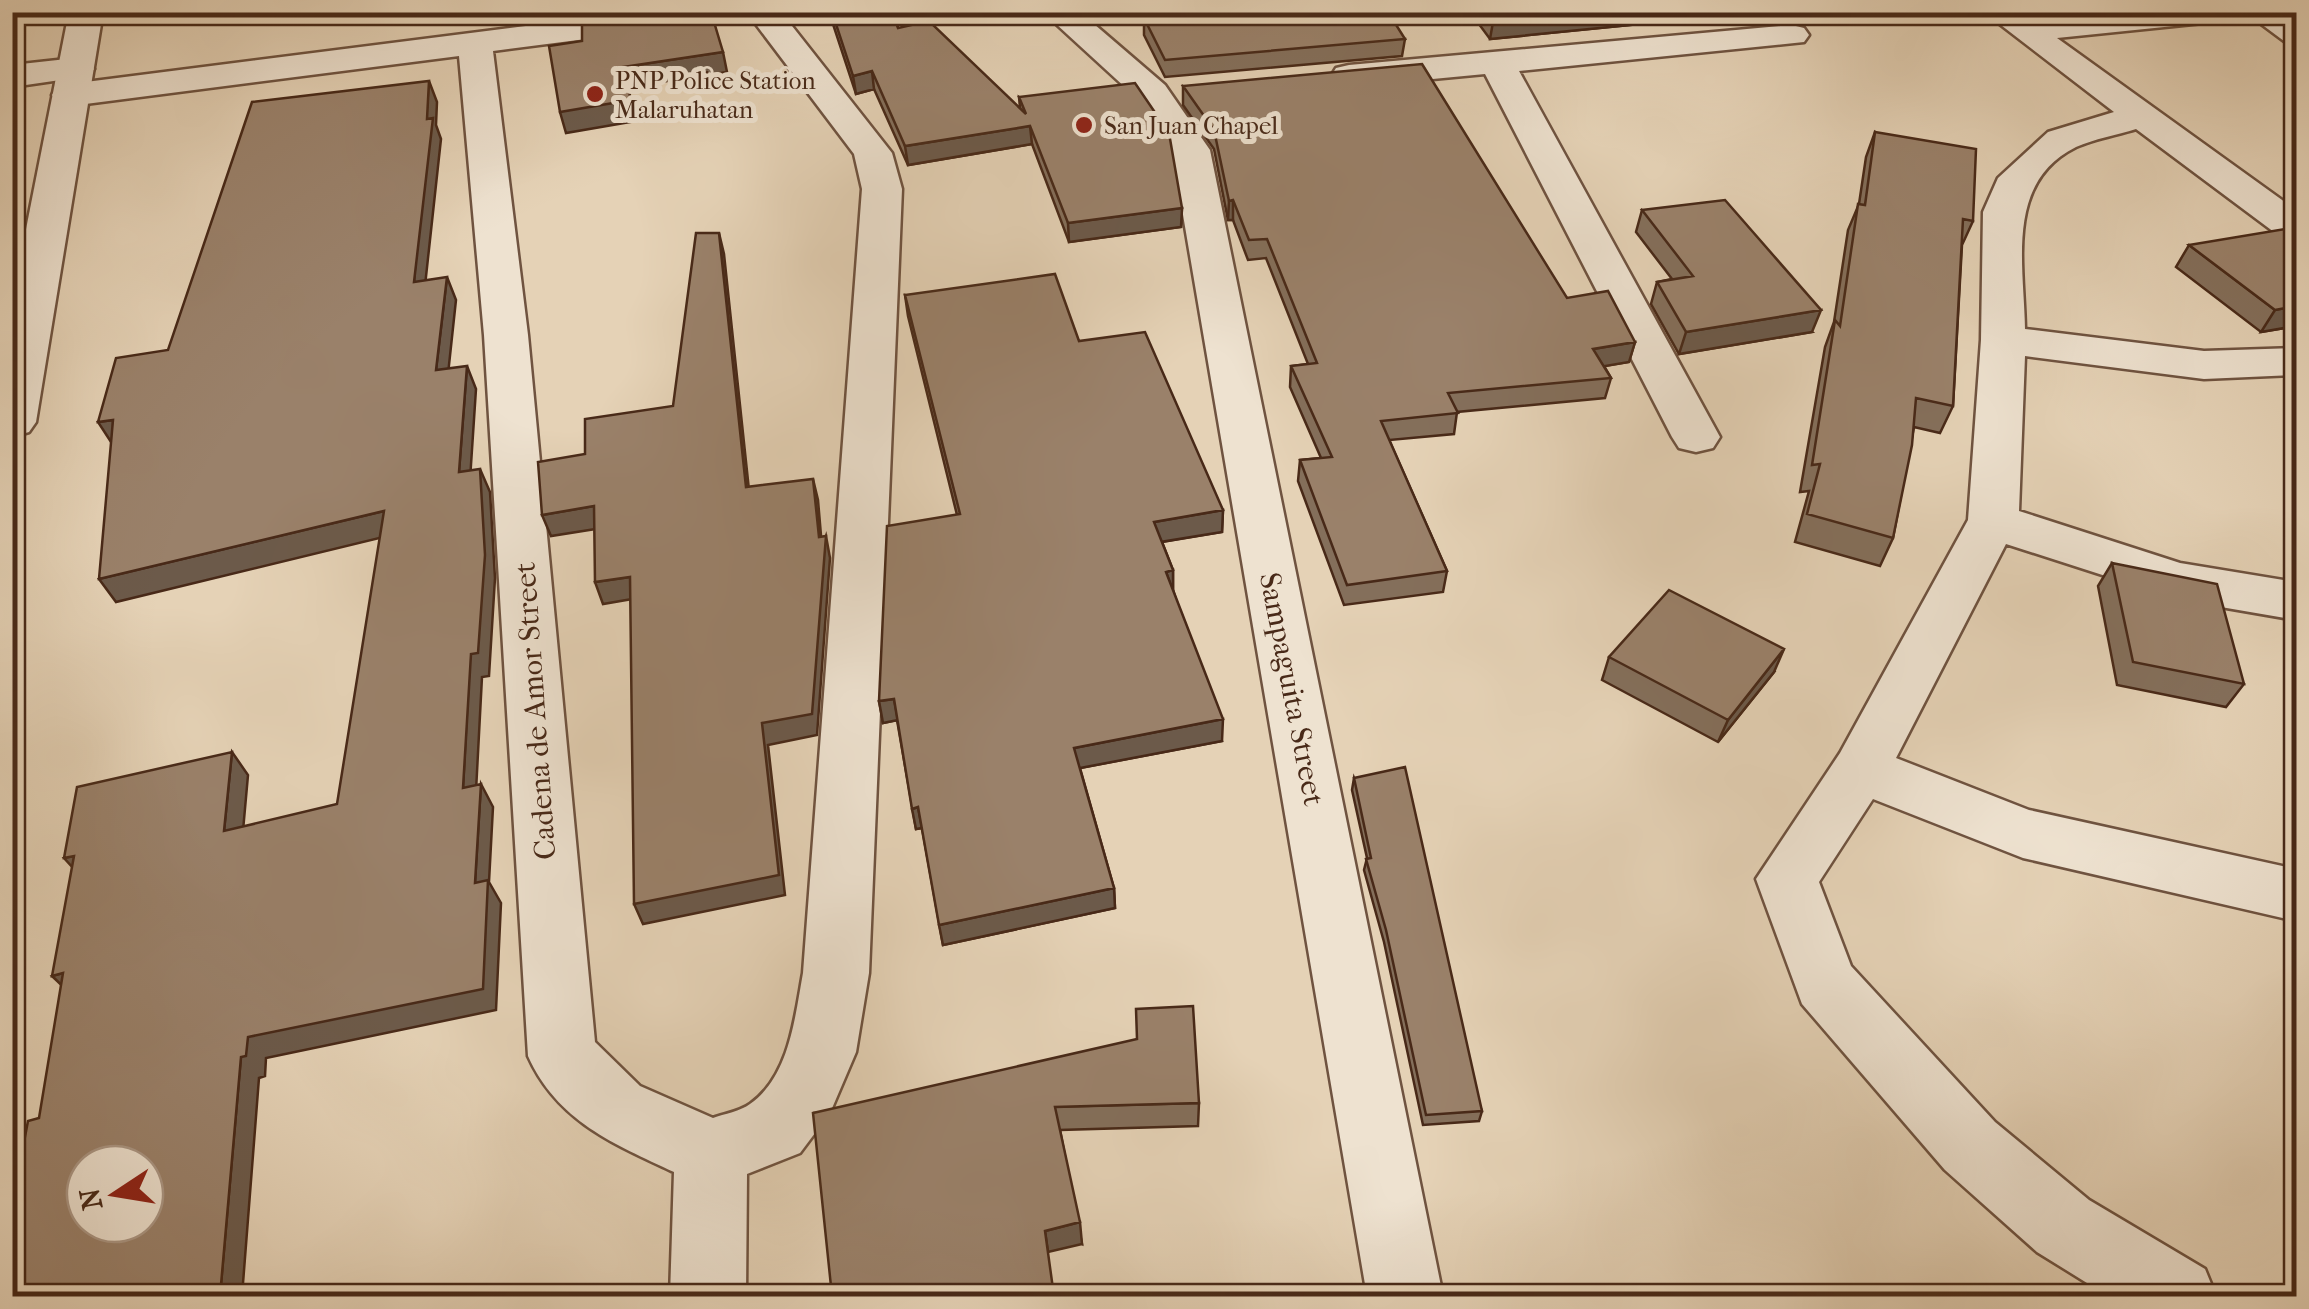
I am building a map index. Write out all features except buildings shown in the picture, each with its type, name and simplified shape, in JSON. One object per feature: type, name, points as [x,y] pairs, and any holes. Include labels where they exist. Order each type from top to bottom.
[{"type":"street","points":[[12,422],[86,12]]},
{"type":"street","points":[[708,1296],[711,1153],[774,1129],[805,1090],[822,1052],[836,974],[882,189],[873,153],[765,14],[747,12]]},
{"type":"street","name":"Sampaguita Street","points":[[1059,12],[1171,91],[1191,150],[1405,1296]]},
{"type":"street","points":[[2013,22],[2213,12]]},
{"type":"street","points":[[2261,12],[2296,34]]},
{"type":"street","points":[[12,76],[73,82],[474,43],[695,15]]},
{"type":"street","points":[[2013,22],[2296,229]]},
{"type":"street","points":[[1324,78],[1792,34]]},
{"type":"street","name":"Cadena de Amor Street","points":[[474,43],[506,335],[562,1056],[615,1109],[711,1153]]},
{"type":"street","points":[[1497,63],[1696,437]]},
{"type":"street","points":[[2141,116],[2061,140],[2017,178],[2004,212],[2003,340],[1993,520],[1861,769],[1787,879],[1825,984],[1970,1146],[2063,1226],[2178,1296]]},
{"type":"street","points":[[2003,340],[2204,365],[2296,362]]},
{"type":"street","points":[[1993,520],[2108,564],[2191,584],[2296,600]]},
{"type":"street","points":[[1861,769],[2023,833],[2296,895]]},
{"type":"place","name":"PNP Police Station Malaruhatan","points":[[595,94]]},
{"type":"place","name":"San Juan Chapel","points":[[1084,125]]}]
